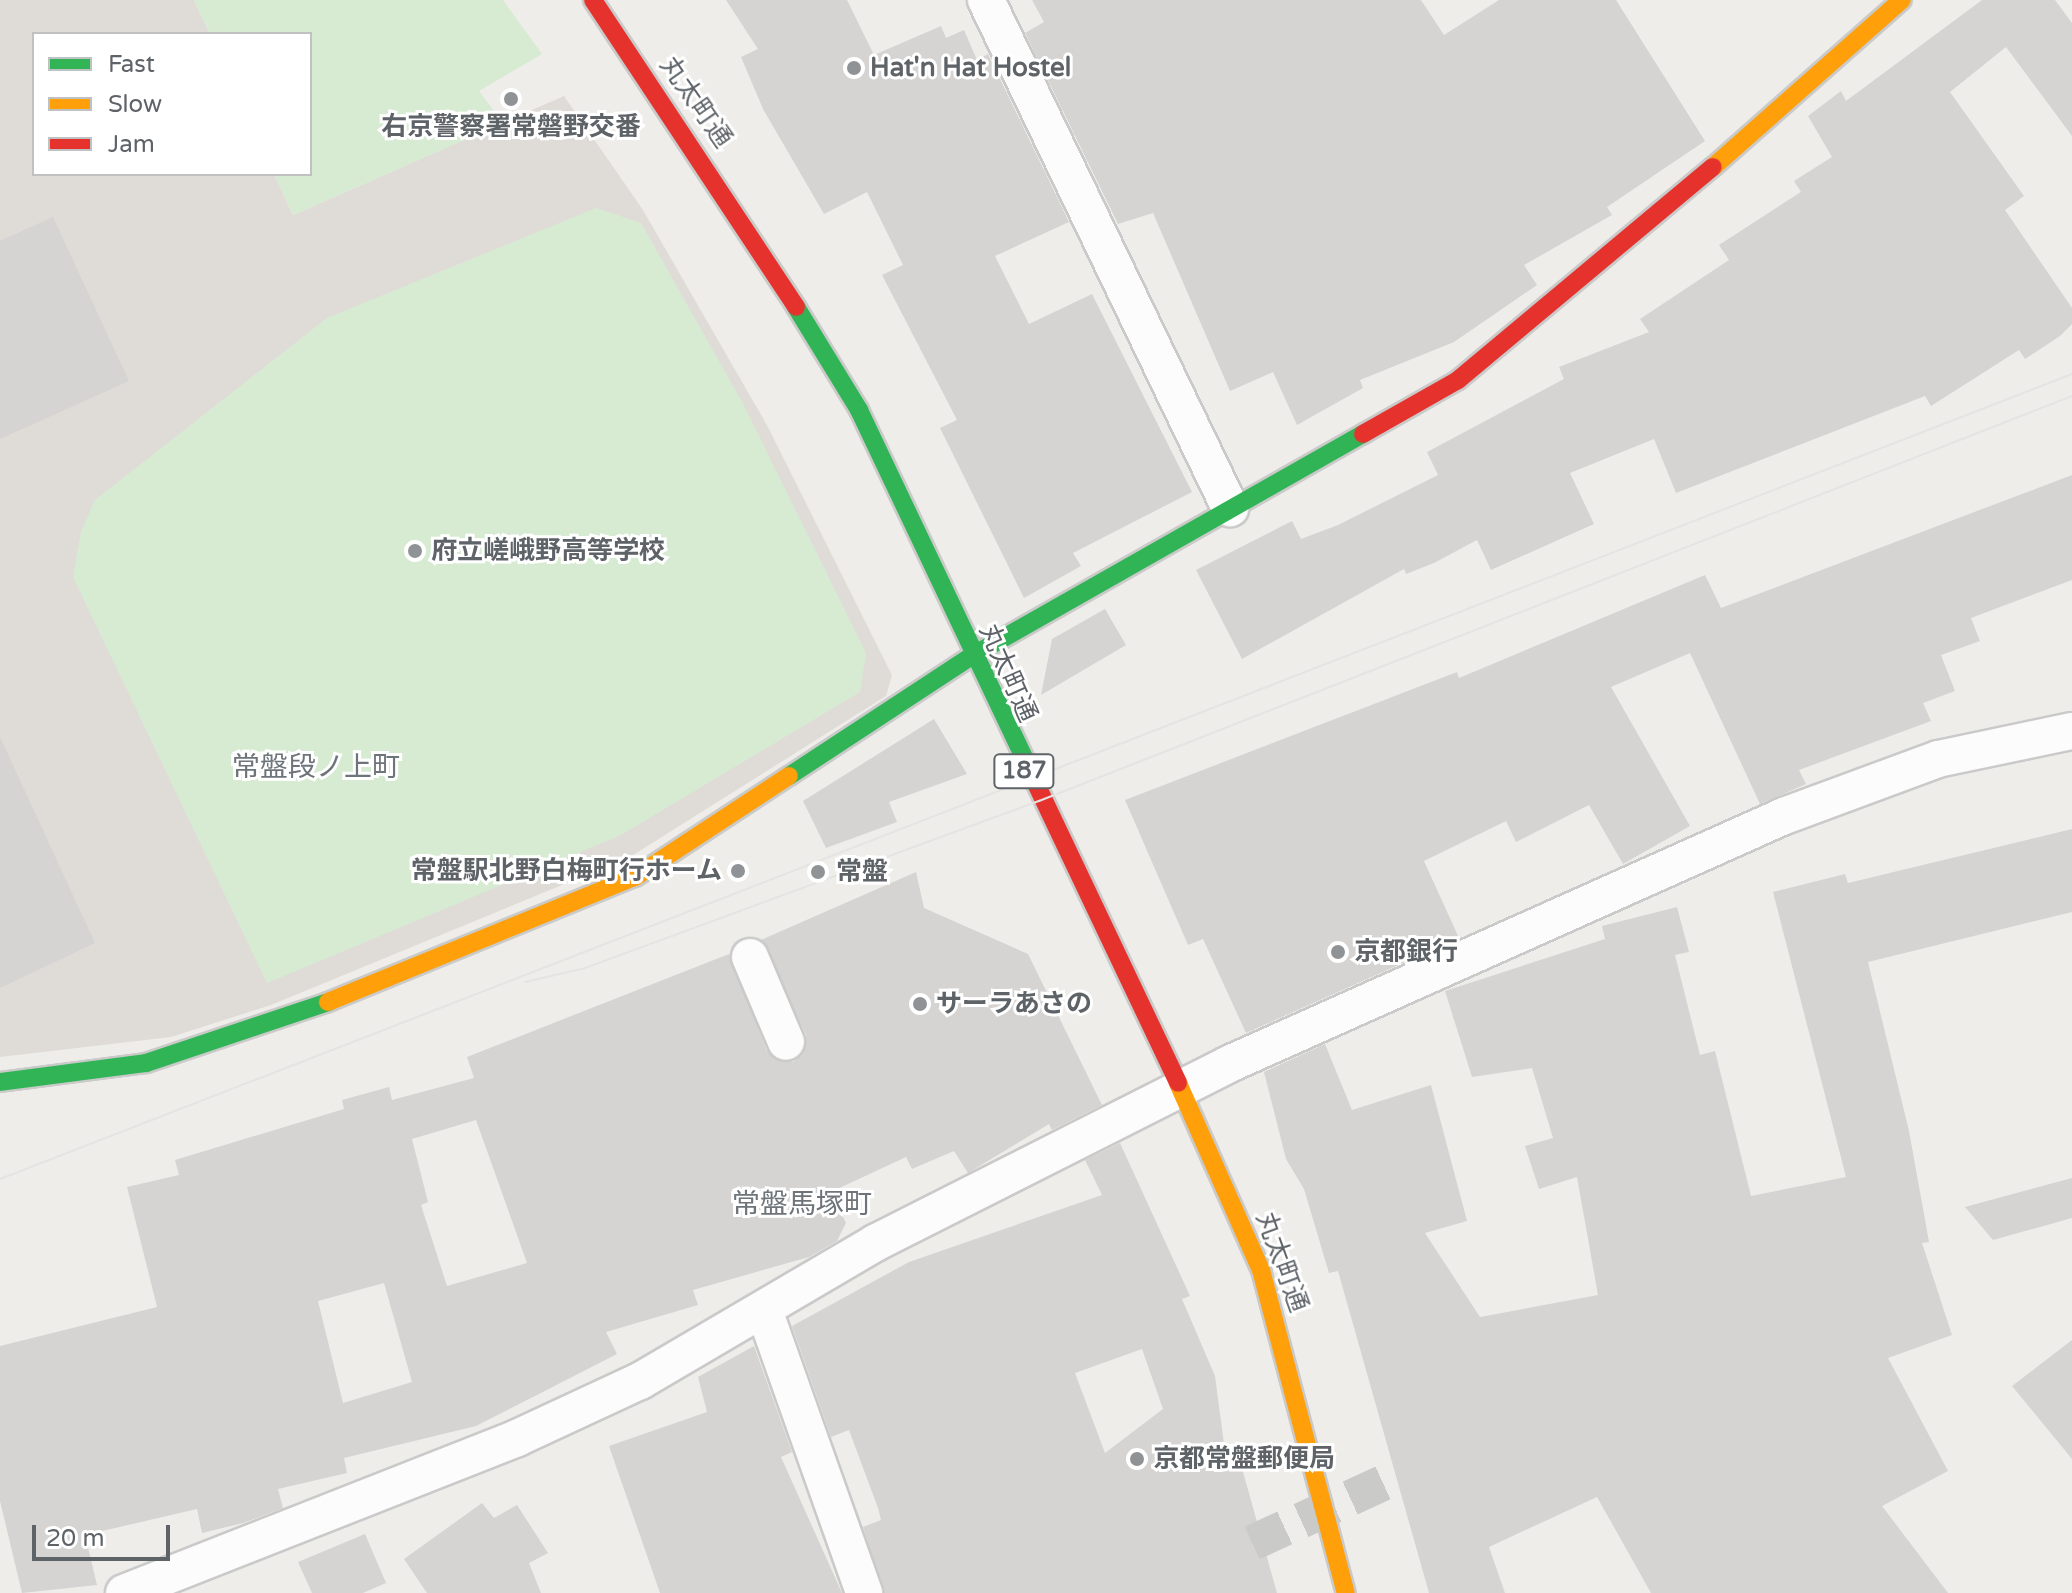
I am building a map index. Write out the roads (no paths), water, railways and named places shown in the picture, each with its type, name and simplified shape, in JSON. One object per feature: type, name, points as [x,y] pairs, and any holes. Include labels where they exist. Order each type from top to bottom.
[{"type":"street","name":"丸太町通","points":[[593,0],[712,170],[859,410],[1261,1270],[1346,1593]]},
{"type":"street","points":[[986,0],[1230,508]]},
{"type":"street","points":[[0,1082],[146,1063],[255,1032],[635,877],[972,656],[1458,380],[1583,282],[1902,0]]},
{"type":"street","points":[[124,1593],[531,1432],[640,1381],[875,1243],[1262,1048],[1784,816],[1938,759],[2072,731]]},
{"type":"street","points":[[750,957],[786,1042]]},
{"type":"street","points":[[764,1310],[864,1593]]},
{"type":"tunnel","points":[[1252,1543],[1396,1477]]},
{"type":"tram line","points":[[0,1179],[2072,374]]},
{"type":"tram line","points":[[525,982],[585,968],[1039,801],[2072,396]]},
{"type":"place","name":"Hat'n Hat Hostel","points":[[854,68]]},
{"type":"place","name":"右京警察署常磐野交番","points":[[511,99]]},
{"type":"place","name":"府立嵯峨野高等学校","points":[[415,551]]},
{"type":"place","name":"常盤駅北野白梅町行ホーム","points":[[738,871]]},
{"type":"place","name":"常盤","points":[[818,872]]},
{"type":"place","name":"京都銀行","points":[[1338,952]]},
{"type":"place","name":"サーラあさの","points":[[920,1004]]},
{"type":"place","name":"京都常盤郵便局","points":[[1137,1459]]},
{"type":"district","name":"常盤段ノ上町","points":[[316,767]]},
{"type":"district","name":"常盤馬塚町","points":[[802,1204]]}]
